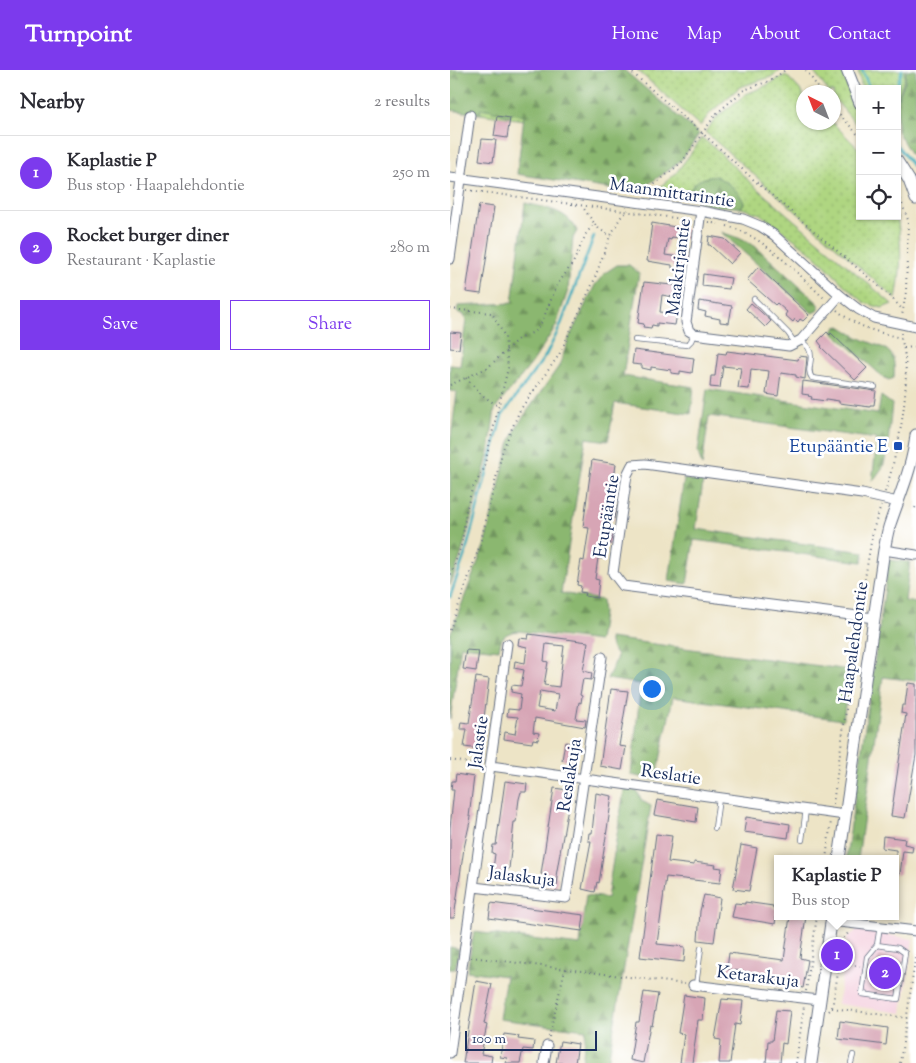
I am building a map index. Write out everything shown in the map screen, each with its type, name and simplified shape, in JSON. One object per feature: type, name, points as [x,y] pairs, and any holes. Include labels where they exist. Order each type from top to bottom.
[{"type":"street","points":[[848,71],[856,92]]},
{"type":"street","points":[[450,259],[470,115]]},
{"type":"street","points":[[901,167],[909,180],[916,199]]},
{"type":"street","name":"Maanmittarintie","points":[[450,177],[701,211],[744,219],[774,235],[858,309],[874,318],[916,326]]},
{"type":"street","name":"Maakirjantie","points":[[701,211],[686,322],[689,331],[694,334],[783,346],[798,342]]},
{"type":"street","points":[[798,342],[840,295]]},
{"type":"street","name":"Haapalehdontie","points":[[840,855],[884,550],[889,525],[914,453],[916,435]]},
{"type":"street","name":"Etupääntie","points":[[874,618],[623,586],[613,573],[627,475],[632,466],[645,464],[862,494],[898,502]]},
{"type":"street","points":[[884,550],[916,555]]},
{"type":"street","name":"Jalastie","points":[[450,1053],[507,644]]},
{"type":"street","name":"Reslakuja","points":[[566,898],[602,657]]},
{"type":"street","name":"Reslatie","points":[[491,766],[845,815]]},
{"type":"street","name":"Jalaskuja","points":[[474,887],[566,898]]},
{"type":"street","points":[[811,1063],[831,920]]},
{"type":"street","points":[[839,920],[852,923],[916,929]]},
{"type":"street","name":"Ketarakuja","points":[[694,985],[819,1000]]},
{"type":"street","points":[[544,1063],[547,1046]]},
{"type":"lane","points":[[754,299],[788,333],[810,350],[809,375],[812,378],[875,386]]},
{"type":"lane","points":[[635,340],[687,346],[694,334]]},
{"type":"lane","points":[[715,828],[720,797]]},
{"type":"lane","points":[[802,840],[806,809]]},
{"type":"lane","points":[[877,945],[898,948],[905,953],[898,999],[862,994],[867,957],[877,945],[880,926]]},
{"type":"lane","points":[[694,985],[701,948]]},
{"type":"lane","points":[[851,1063],[853,1055]]},
{"type":"path","points":[[629,70],[888,294],[902,310]]},
{"type":"path","points":[[450,630],[480,545],[503,449],[520,410],[559,355],[620,218],[633,203],[682,162],[716,114],[744,90],[772,80],[784,70]]},
{"type":"path","points":[[806,70],[816,85]]},
{"type":"path","points":[[841,115],[856,132]]},
{"type":"path","points":[[460,189],[700,221],[740,230],[756,238],[846,318],[857,325],[876,332],[901,338],[902,310],[906,292],[908,220],[901,201]]},
{"type":"path","points":[[582,206],[599,230],[611,236]]},
{"type":"path","points":[[450,386],[487,368],[518,339],[534,332],[542,322],[557,285],[573,263],[586,234],[594,223]]},
{"type":"path","points":[[450,308],[492,313],[505,337],[508,368],[483,471],[472,489],[466,511],[462,543],[450,577]]},
{"type":"path","points":[[904,348],[916,347]]},
{"type":"path","points":[[466,378],[482,396],[498,406]]},
{"type":"path","points":[[450,760],[491,766]]},
{"type":"path","points":[[852,923],[851,930],[844,938],[832,1008],[907,1018]]},
{"type":"path","points":[[900,1063],[916,954]]},
{"type":"path","points":[[464,956],[694,985]]},
{"type":"path","points":[[840,963],[866,967]]},
{"type":"path","points":[[547,1046],[565,969]]},
{"type":"shaded area","points":[[857,930],[913,939],[902,1013],[838,1004],[847,938]]},
{"type":"green space","points":[[450,70],[624,70],[699,134],[683,158],[635,193],[517,174],[524,116],[512,113],[508,116],[487,109],[480,110],[480,114],[450,110]]},
{"type":"green space","points":[[637,70],[781,70],[771,77],[740,87],[711,112],[700,126]]},
{"type":"green space","points":[[812,70],[842,70],[856,108],[856,124],[841,106],[841,85],[824,85]]},
{"type":"green space","points":[[858,70],[905,70],[901,88],[901,85],[861,85]]},
{"type":"green space","points":[[906,70],[916,70],[916,163],[901,138],[901,90],[905,81]]},
{"type":"green space","points":[[786,75],[796,86],[796,130],[840,130],[856,146],[856,220],[898,220],[901,258],[896,299],[705,132],[718,116],[746,94]]},
{"type":"green space","points":[[485,108],[520,114],[524,116],[524,120],[480,114],[480,110]]},
{"type":"green space","points":[[702,138],[714,147],[753,185],[892,304],[882,308],[865,303],[844,285],[815,255],[760,214],[741,208],[744,203],[690,190],[696,199],[652,194],[676,173]]},
{"type":"green space","points":[[716,176],[729,184],[739,194],[744,203],[741,208],[706,204],[695,197],[690,190],[701,179]]},
{"type":"green space","points":[[525,203],[562,214],[568,218],[577,231],[573,238],[568,290],[556,326],[532,363],[495,409],[489,452],[461,555],[450,585],[450,445],[457,392],[450,391],[450,365],[460,366],[466,320],[464,315],[457,312],[458,306],[512,303]]},
{"type":"green space","points":[[721,232],[744,240],[757,248],[819,304],[819,310],[812,313]]},
{"type":"green space","points":[[617,265],[629,265],[639,273],[623,376],[694,387],[691,414],[615,403],[608,441],[586,438],[561,593],[602,600],[603,614],[599,641],[518,631],[504,636],[499,650],[461,646],[450,719],[450,635],[484,546],[510,442],[519,423],[559,366],[570,336],[595,285],[605,273]]},
{"type":"green space","points":[[840,326],[889,352],[894,361],[894,378],[889,380],[883,377],[833,332],[836,327]]},
{"type":"green space","points":[[707,389],[878,414],[881,396],[892,404],[887,453],[883,467],[872,482],[877,439],[709,416],[702,466],[698,452]]},
{"type":"green space","points":[[684,479],[703,482],[696,529],[864,552],[862,562],[694,540],[687,584],[669,581]]},
{"type":"green space","points":[[889,560],[910,562],[905,601],[916,603],[916,681],[883,677],[859,855],[847,855]]},
{"type":"green space","points":[[609,638],[850,670],[843,720],[673,697],[656,780],[631,775],[641,684],[607,679],[617,656],[611,647]]},
{"type":"green space","points":[[624,790],[637,791],[642,801],[651,806],[608,1063],[582,1063],[586,1030],[499,1019],[506,976],[467,971],[474,932],[580,945],[586,895],[607,898]]},
{"type":"green space","points":[[450,947],[459,949],[455,969],[450,969]]},
{"type":"building","points":[[497,116],[510,118],[507,138],[494,136]]},
{"type":"building","points":[[482,139],[496,140],[493,162],[479,160]]},
{"type":"building","points":[[479,205],[494,207],[481,294],[466,292]]},
{"type":"building","points":[[652,223],[687,229],[685,239],[672,237],[671,240],[668,239],[665,255],[686,258],[684,270],[672,268],[672,265],[647,261]]},
{"type":"building","points":[[709,236],[725,239],[740,253],[730,264],[708,245]]},
{"type":"building","points":[[758,267],[809,315],[803,321],[800,319],[798,322],[795,319],[793,322],[785,315],[787,312],[777,303],[775,305],[747,280]]},
{"type":"building","points":[[703,274],[731,278],[729,289],[702,286]]},
{"type":"building","points":[[644,282],[681,286],[679,298],[662,295],[660,312],[677,314],[675,325],[657,323],[657,326],[652,325],[651,328],[643,327],[644,324],[638,323]]},
{"type":"building","points":[[699,301],[732,306],[729,323],[720,322],[720,319],[705,316],[706,312],[698,310]]},
{"type":"building","points":[[751,303],[771,321],[765,327],[746,309]]},
{"type":"building","points":[[450,332],[461,333],[459,349],[450,348]]},
{"type":"building","points":[[827,332],[830,335],[831,333],[867,368],[855,380],[821,347],[818,341]]},
{"type":"building","points":[[634,350],[694,358],[692,373],[680,371],[680,374],[671,373],[671,370],[651,367],[651,370],[642,368],[642,365],[632,364]]},
{"type":"building","points":[[727,351],[798,360],[799,356],[807,357],[805,379],[796,377],[796,375],[781,373],[778,396],[766,394],[769,371],[751,369],[749,389],[738,388],[741,368],[723,366],[720,388],[710,387],[711,376],[715,376],[718,353],[726,354]]},
{"type":"building","points":[[803,381],[876,391],[874,405],[870,405],[870,407],[839,403],[839,401],[826,399],[826,401],[811,399],[812,397],[809,395],[802,394]]},
{"type":"building","points":[[592,460],[616,464],[614,479],[620,480],[618,492],[612,491],[610,505],[616,506],[614,519],[608,518],[606,532],[612,533],[610,545],[604,544],[602,559],[598,558],[595,579],[599,580],[597,598],[585,596],[586,593],[580,592],[581,586],[577,585],[581,560],[584,561],[589,528],[583,527]]},
{"type":"building","points":[[529,634],[588,642],[583,671],[592,673],[591,680],[583,679],[580,695],[582,696],[581,703],[579,702],[576,719],[586,720],[585,727],[535,718],[533,732],[539,733],[538,740],[533,739],[532,743],[504,739],[505,732],[515,734],[518,717],[507,716],[508,709],[519,710],[521,694],[511,692],[512,685],[521,686],[524,670],[514,668],[515,661],[525,663],[527,647],[518,645],[519,638],[528,639]],"holes":[[[546,644],[564,646],[559,687],[544,685],[548,662],[544,661]],[[540,691],[558,694],[555,711],[537,708]]]},
{"type":"building","points":[[466,650],[479,651],[476,671],[463,669]]},
{"type":"building","points":[[476,677],[489,679],[480,749],[464,747],[467,729],[460,729],[461,722],[469,723]]},
{"type":"building","points":[[908,683],[916,684],[916,755],[905,818],[891,816],[906,714],[901,713],[902,705],[905,705]]},
{"type":"building","points":[[611,689],[628,691],[619,746],[626,747],[622,770],[600,766]]},
{"type":"building","points":[[565,742],[578,744],[575,762],[562,760]]},
{"type":"building","points":[[456,774],[474,777],[469,817],[471,817],[464,848],[454,918],[450,918],[450,828],[454,790],[451,790],[452,781],[455,781]]},
{"type":"building","points":[[505,781],[527,784],[526,792],[521,792],[516,822],[514,822],[509,869],[503,869],[501,879],[490,877],[495,854],[492,853],[493,845],[496,845]]},
{"type":"building","points":[[554,788],[568,790],[566,807],[568,807],[556,876],[558,877],[557,886],[545,885],[546,875],[541,874]]},
{"type":"building","points":[[596,793],[612,796],[599,883],[597,882],[595,892],[582,889],[591,841],[588,841],[589,833],[592,833]]},
{"type":"building","points":[[657,800],[698,807],[696,822],[654,815]]},
{"type":"building","points":[[746,817],[790,824],[788,838],[744,832]]},
{"type":"building","points":[[656,834],[672,836],[668,862],[694,865],[694,862],[716,865],[715,867],[722,868],[720,883],[666,877],[657,944],[685,947],[684,962],[640,957]]},
{"type":"building","points":[[883,836],[905,839],[904,844],[913,846],[912,852],[903,851],[900,874],[899,855],[896,855],[896,850],[882,848]]},
{"type":"building","points":[[741,845],[757,848],[749,891],[733,889]]},
{"type":"building","points":[[704,895],[720,898],[714,942],[698,940],[700,911]]},
{"type":"building","points":[[745,902],[773,906],[775,924],[732,917],[735,903],[745,904]]},
{"type":"building","points":[[491,903],[584,915],[582,931],[489,918]]},
{"type":"building","points":[[789,920],[805,920],[800,958],[808,960],[803,988],[785,984],[784,987],[777,986],[778,977],[727,969],[729,953],[784,960]]},
{"type":"building","points":[[878,957],[896,958],[894,976],[897,976],[896,988],[874,985],[876,973],[874,967],[877,965]]},
{"type":"building","points":[[476,981],[492,984],[484,1024],[487,1025],[481,1054],[492,1056],[491,1063],[463,1063]]},
{"type":"building","points":[[644,992],[658,994],[643,1063],[630,1060],[636,1022],[639,1022]]},
{"type":"building","points":[[684,995],[705,998],[703,1020],[698,1020],[692,1063],[680,1063],[684,1034],[678,1033]]},
{"type":"building","points":[[722,999],[743,1001],[740,1025],[735,1024],[730,1063],[719,1063],[721,1040],[715,1039]]},
{"type":"building","points":[[776,1010],[790,1011],[786,1044],[782,1043],[780,1063],[766,1063],[768,1041],[772,1041]]},
{"type":"building","points":[[840,1021],[888,1028],[886,1045],[838,1039]]},
{"type":"building","points":[[504,1034],[519,1036],[518,1039],[534,1041],[533,1050],[523,1049],[520,1063],[506,1063],[507,1058],[500,1057]]},
{"type":"building","points":[[560,1041],[578,1044],[575,1063],[556,1063]]},
{"type":"waterway","points":[[862,70],[868,85]]},
{"type":"waterway","points":[[897,85],[902,70]]},
{"type":"waterway","points":[[901,150],[914,168]]},
{"type":"waterway","points":[[450,597],[466,551],[502,416],[546,355],[560,327],[594,236]]},
{"type":"place","name":"Etupääntie E","points":[[898,446]]},
{"type":"place","name":"Kaplastie P","points":[[837,955]]},
{"type":"place","name":"Rocket burger diner","points":[[885,973]]}]
